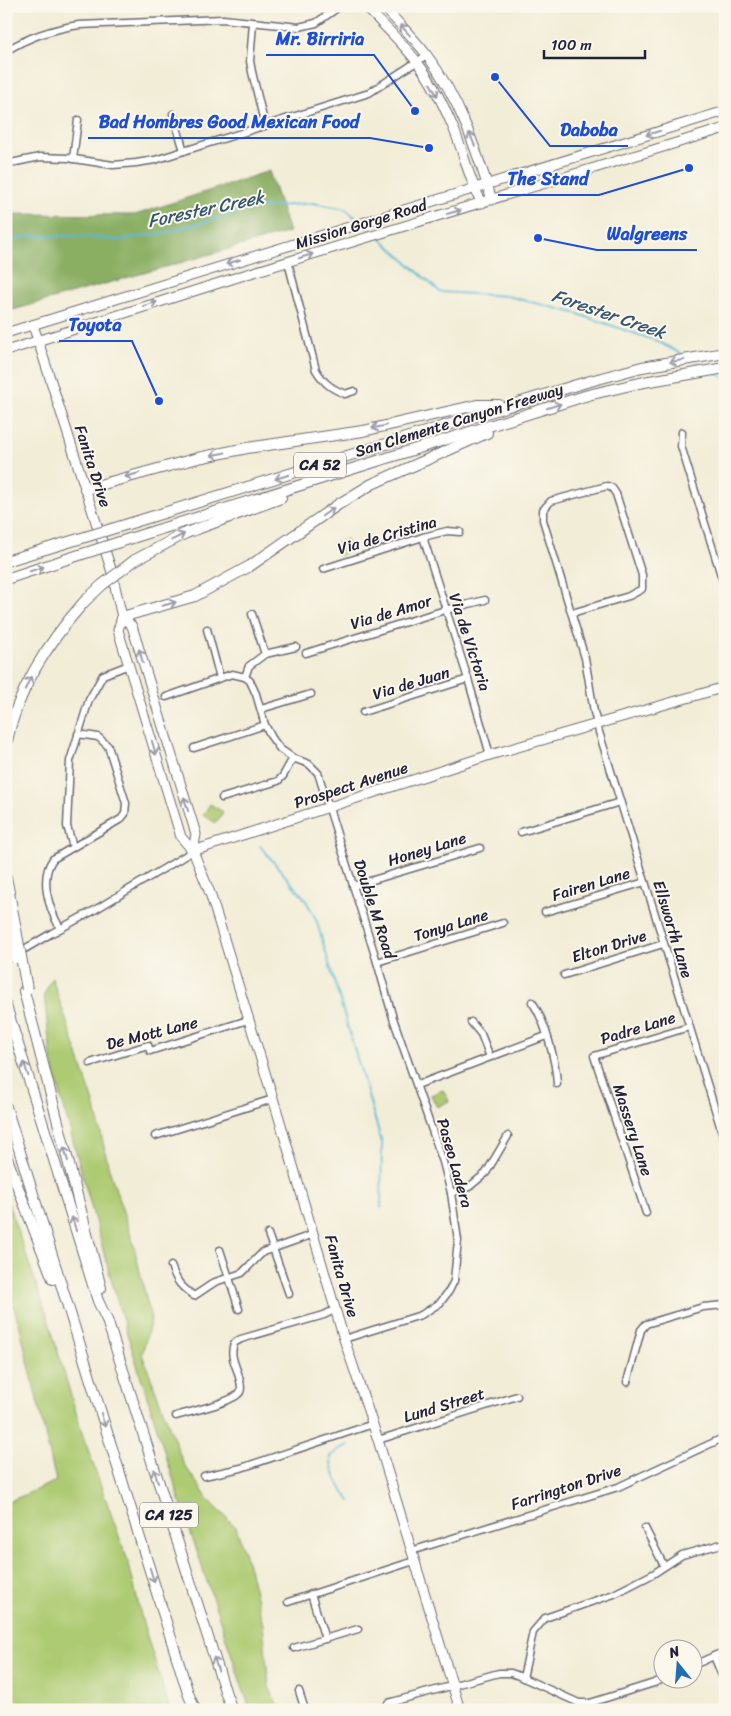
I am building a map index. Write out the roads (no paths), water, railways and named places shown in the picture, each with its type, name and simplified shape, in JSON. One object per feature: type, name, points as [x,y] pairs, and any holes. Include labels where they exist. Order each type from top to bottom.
[{"type":"highway","name":"San Clemente Canyon Freeway","points":[[6,559],[128,524],[623,372],[725,353]]},
{"type":"highway","name":"San Clemente Canyon Freeway","points":[[6,579],[588,395],[644,382],[725,368]]},
{"type":"highway","points":[[85,489],[179,462],[248,448],[363,431],[477,406],[512,405]]},
{"type":"highway","points":[[122,617],[196,596],[250,566],[339,504],[372,484],[527,414]]},
{"type":"highway","points":[[6,745],[27,683],[35,667],[61,629],[84,602],[102,585],[135,560],[186,533],[408,452]]},
{"type":"highway","points":[[6,877],[10,921],[32,1028],[107,1312],[107,1320]]},
{"type":"highway","name":"CA 125","points":[[6,1006],[98,1301],[107,1320],[232,1710]]},
{"type":"highway","name":"CA 125","points":[[6,1108],[188,1693],[196,1710]]},
{"type":"highway","points":[[6,1156],[89,1373]]},
{"type":"main road","points":[[365,6],[417,62],[434,88],[454,128],[474,189],[482,203]]},
{"type":"main road","points":[[383,6],[426,55],[454,98],[474,142],[492,200]]},
{"type":"main road","name":"Mission Gorge Road","points":[[6,333],[725,111]]},
{"type":"main road","name":"Mission Gorge Road","points":[[6,350],[725,128]]},
{"type":"main road","name":"Fanita Drive","points":[[33,325],[110,568],[122,617],[118,630],[181,837],[193,852],[210,893],[344,1339],[373,1424],[460,1710]]},
{"type":"main road","name":"Fanita Drive","points":[[122,617],[132,626],[196,834],[193,852]]},
{"type":"main road","name":"Prospect Avenue","points":[[193,852],[490,755],[725,687]]},
{"type":"street","points":[[6,51],[39,35],[79,25],[223,19],[285,26],[307,25],[321,20],[340,6]]},
{"type":"street","points":[[253,22],[250,61],[265,126]]},
{"type":"street","points":[[6,164],[40,157],[73,159],[103,164],[147,161],[369,93],[426,55]]},
{"type":"street","points":[[173,114],[184,151]]},
{"type":"street","points":[[73,159],[78,120]]},
{"type":"street","points":[[288,262],[316,370],[324,383],[331,389],[345,394],[354,391]]},
{"type":"street","points":[[682,432],[681,446],[725,588]]},
{"type":"street","name":"Ellsworth Lane","points":[[572,613],[629,596],[642,589],[642,575],[616,494],[608,486],[551,501],[543,510],[543,520],[585,658],[597,724],[725,1142]]},
{"type":"street","name":"Via de Cristina","points":[[323,569],[424,537],[447,532],[460,532]]},
{"type":"street","name":"Via de Victoria","points":[[424,537],[490,755]]},
{"type":"street","name":"Via de Amor","points":[[306,653],[445,610],[485,600]]},
{"type":"street","points":[[252,614],[265,654]]},
{"type":"street","points":[[207,629],[220,678]]},
{"type":"street","points":[[166,697],[232,674],[245,677],[249,666],[265,654],[296,647]]},
{"type":"street","points":[[73,847],[67,826],[70,761],[78,734],[89,700],[103,675],[129,665]]},
{"type":"street","name":"Double M Road","points":[[245,677],[250,681],[265,725],[280,749],[293,758],[309,764],[318,773],[377,962],[392,1018]]},
{"type":"street","name":"Via de Juan","points":[[363,712],[468,679]]},
{"type":"street","points":[[261,709],[311,694]]},
{"type":"street","points":[[194,748],[265,725]]},
{"type":"street","points":[[60,928],[55,919],[48,896],[46,881],[48,866],[53,859],[121,819],[125,814],[126,802],[108,746],[98,737],[78,734]]},
{"type":"street","points":[[222,798],[278,781],[293,758]]},
{"type":"street","points":[[521,832],[620,802]]},
{"type":"street","name":"Honey Lane","points":[[353,886],[480,848]]},
{"type":"street","name":"Prospect Avenue","points":[[6,960],[193,852]]},
{"type":"street","name":"Fairen Lane","points":[[545,912],[644,882]]},
{"type":"street","name":"Tonya Lane","points":[[377,962],[504,923]]},
{"type":"street","name":"Elton Drive","points":[[564,975],[663,944]]},
{"type":"street","points":[[532,1002],[540,1014],[556,1070],[557,1084]]},
{"type":"street","name":"Paseo Ladera","points":[[344,1339],[421,1315],[440,1302],[454,1281],[458,1240],[452,1193],[417,1085],[392,1018]]},
{"type":"street","name":"De Mott Lane","points":[[90,1063],[148,1045],[150,1051],[248,1020]]},
{"type":"street","points":[[471,1022],[480,1034],[490,1057]]},
{"type":"street","name":"Padre Lane","points":[[594,1056],[689,1027]]},
{"type":"street","points":[[417,1085],[546,1036]]},
{"type":"street","name":"Massery Lane","points":[[594,1056],[646,1213]]},
{"type":"street","points":[[154,1136],[273,1099]]},
{"type":"street","points":[[452,1193],[474,1184],[486,1173],[508,1136]]},
{"type":"street","points":[[268,1234],[288,1294]]},
{"type":"street","points":[[171,1266],[176,1280],[181,1287],[194,1296],[215,1282],[242,1273],[263,1252],[314,1234]]},
{"type":"street","points":[[220,1250],[230,1277],[238,1310]]},
{"type":"street","points":[[627,1382],[641,1330],[646,1324],[703,1307],[725,1305]]},
{"type":"street","points":[[176,1416],[227,1400],[236,1396],[241,1391],[241,1384],[232,1356],[234,1343],[241,1339],[336,1310]]},
{"type":"street","name":"Lund Street","points":[[378,1440],[517,1396]]},
{"type":"street","points":[[204,1476],[241,1468],[373,1424]]},
{"type":"street","name":"Farrington Drive","points":[[411,1551],[618,1487],[725,1437]]},
{"type":"street","points":[[645,1528],[664,1566]]},
{"type":"street","points":[[524,1678],[533,1632],[541,1620],[614,1594],[654,1574],[682,1555],[725,1543]]},
{"type":"street","points":[[288,1602],[414,1561]]},
{"type":"street","points":[[311,1594],[325,1639]]},
{"type":"street","points":[[294,1648],[358,1629]]},
{"type":"street","points":[[704,1660],[725,1651]]},
{"type":"street","points":[[714,1656],[725,1683]]},
{"type":"street","points":[[388,1703],[499,1673],[511,1673],[580,1703],[590,1703],[654,1683]]},
{"type":"street","points":[[299,1691],[305,1710]]},
{"type":"street","points":[[398,1701],[401,1710]]},
{"type":"waterway","name":"Forester Creek","points":[[6,243],[28,236],[79,236],[117,240],[163,233],[254,208],[313,203],[345,209],[360,221]]},
{"type":"waterway","name":"Forester Creek","points":[[366,226],[374,233]]},
{"type":"waterway","name":"Forester Creek","points":[[379,237],[440,292],[507,296],[575,313],[657,341],[685,356]]},
{"type":"waterway","name":"Forester Creek","points":[[696,362],[705,367]]},
{"type":"waterway","name":"Forester Creek","points":[[718,374],[725,378]]},
{"type":"waterway","points":[[260,846],[305,899],[316,919],[382,1143],[381,1208]]},
{"type":"waterway","points":[[349,1445],[341,1448],[331,1456],[331,1462],[334,1474],[350,1501]]},
{"type":"place","name":"Daboba","points":[[495,77]]},
{"type":"place","name":"Mr. Birriria","points":[[415,111]]},
{"type":"place","name":"Bad Hombres Good Mexican Food","points":[[429,148]]},
{"type":"place","name":"The Stand","points":[[689,168]]},
{"type":"place","name":"Walgreens","points":[[538,238]]},
{"type":"place","name":"Toyota","points":[[159,401]]}]
